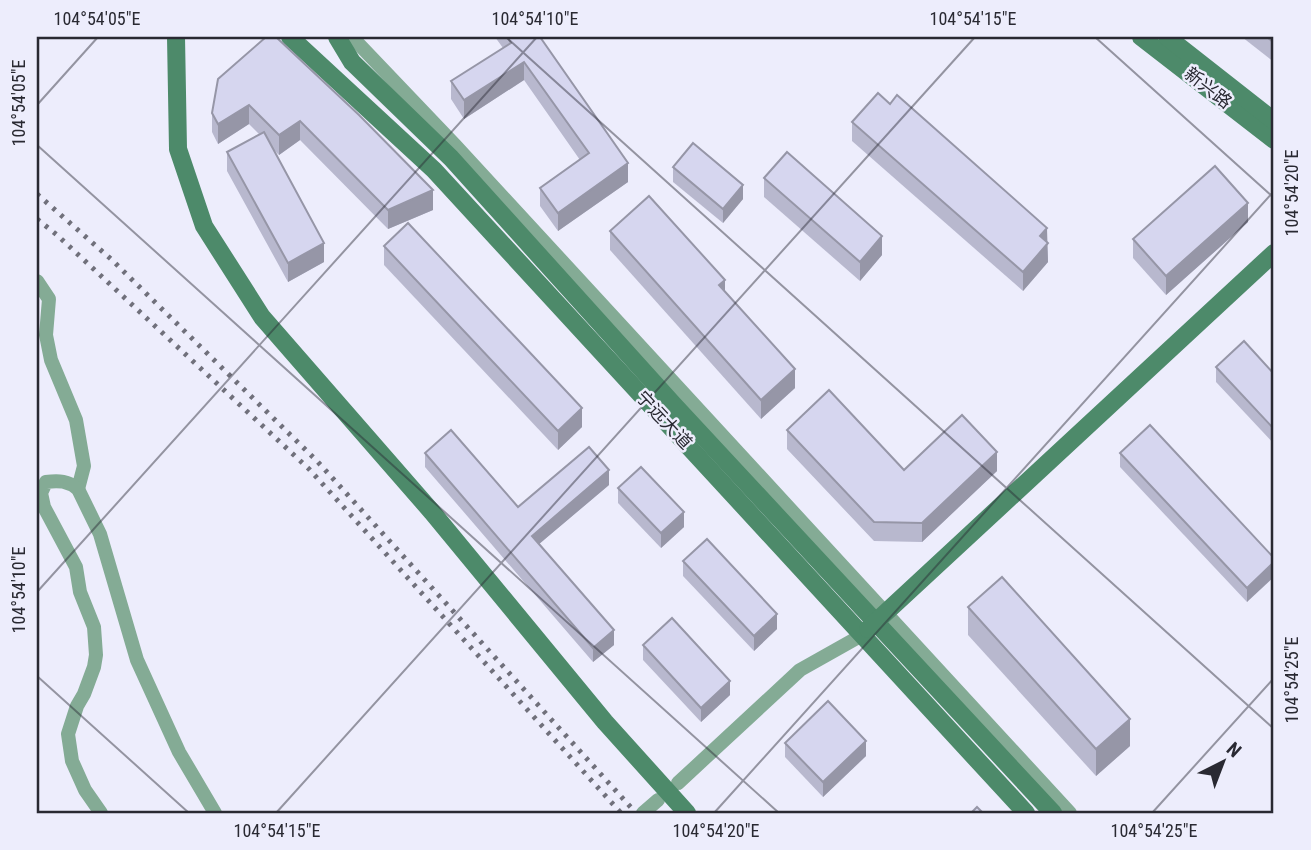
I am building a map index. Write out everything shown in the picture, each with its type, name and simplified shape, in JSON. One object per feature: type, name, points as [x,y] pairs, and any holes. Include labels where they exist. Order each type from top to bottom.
[{"type":"main road","points":[[176,37],[178,149],[204,226],[262,317],[432,512],[605,722],[687,813]]},
{"type":"main road","name":"宁远大道","points":[[290,37],[434,170],[1026,813]]},
{"type":"main road","name":"宁远大道","points":[[337,37],[352,62],[451,158],[673,404],[880,617],[1053,813]]},
{"type":"main road","name":"新兴路","points":[[1141,37],[1274,140]]},
{"type":"main road","name":"新兴路","points":[[1167,37],[1274,121]]},
{"type":"main road","points":[[864,634],[1274,253]]},
{"type":"street","name":"宁远大道","points":[[352,37],[455,145],[880,617],[1070,813]]},
{"type":"street","points":[[37,281],[49,299],[46,335],[51,360],[76,420],[84,466],[78,489]]},
{"type":"street","points":[[102,813],[85,790],[72,761],[68,734],[94,667],[96,655],[94,627],[80,592],[76,568],[44,507],[41,493],[46,482],[59,480],[78,489],[100,534],[138,660],[179,751],[215,813]]},
{"type":"street","points":[[678,783],[800,670],[864,634]]},
{"type":"street","points":[[643,813],[658,800]]},
{"type":"building","points":[[266,37],[276,37],[433,190],[388,210],[300,121],[279,135],[249,105],[218,124],[212,113],[218,79]]},
{"type":"building","points":[[507,37],[540,37],[628,163],[558,213],[540,188],[589,153],[524,62],[464,100],[451,81],[511,43]]},
{"type":"building","points":[[878,93],[890,104],[897,95],[1047,228],[1040,236],[1048,243],[1023,272],[852,122]]},
{"type":"building","points":[[264,132],[324,243],[288,263],[227,152]]},
{"type":"building","points":[[693,143],[743,185],[723,209],[673,167]]},
{"type":"building","points":[[787,152],[882,236],[860,262],[764,178]]},
{"type":"building","points":[[1215,166],[1248,203],[1166,276],[1133,239]]},
{"type":"building","points":[[649,196],[725,280],[719,285],[795,369],[761,400],[610,231]]},
{"type":"building","points":[[408,223],[582,408],[558,431],[384,246]]},
{"type":"building","points":[[1244,341],[1274,374],[1274,429],[1216,367]]},
{"type":"building","points":[[829,390],[904,470],[962,415],[997,452],[922,523],[874,522],[787,430]]},
{"type":"building","points":[[1150,425],[1274,558],[1274,562],[1247,588],[1120,453]]},
{"type":"building","points":[[451,430],[518,507],[589,447],[609,470],[532,536],[614,630],[593,648],[425,453]]},
{"type":"building","points":[[641,467],[684,512],[661,533],[618,488]]},
{"type":"building","points":[[707,539],[777,614],[754,636],[683,561]]},
{"type":"building","points":[[1002,577],[1130,719],[1096,749],[968,607]]},
{"type":"building","points":[[672,618],[730,681],[701,708],[643,645]]},
{"type":"building","points":[[828,701],[866,741],[823,782],[785,743]]},
{"type":"building","points":[[977,807],[983,813],[971,813]]},
{"type":"railway","points":[[37,194],[112,260],[317,461],[636,813]]},
{"type":"railway","points":[[37,219],[309,469],[621,813]]}]
